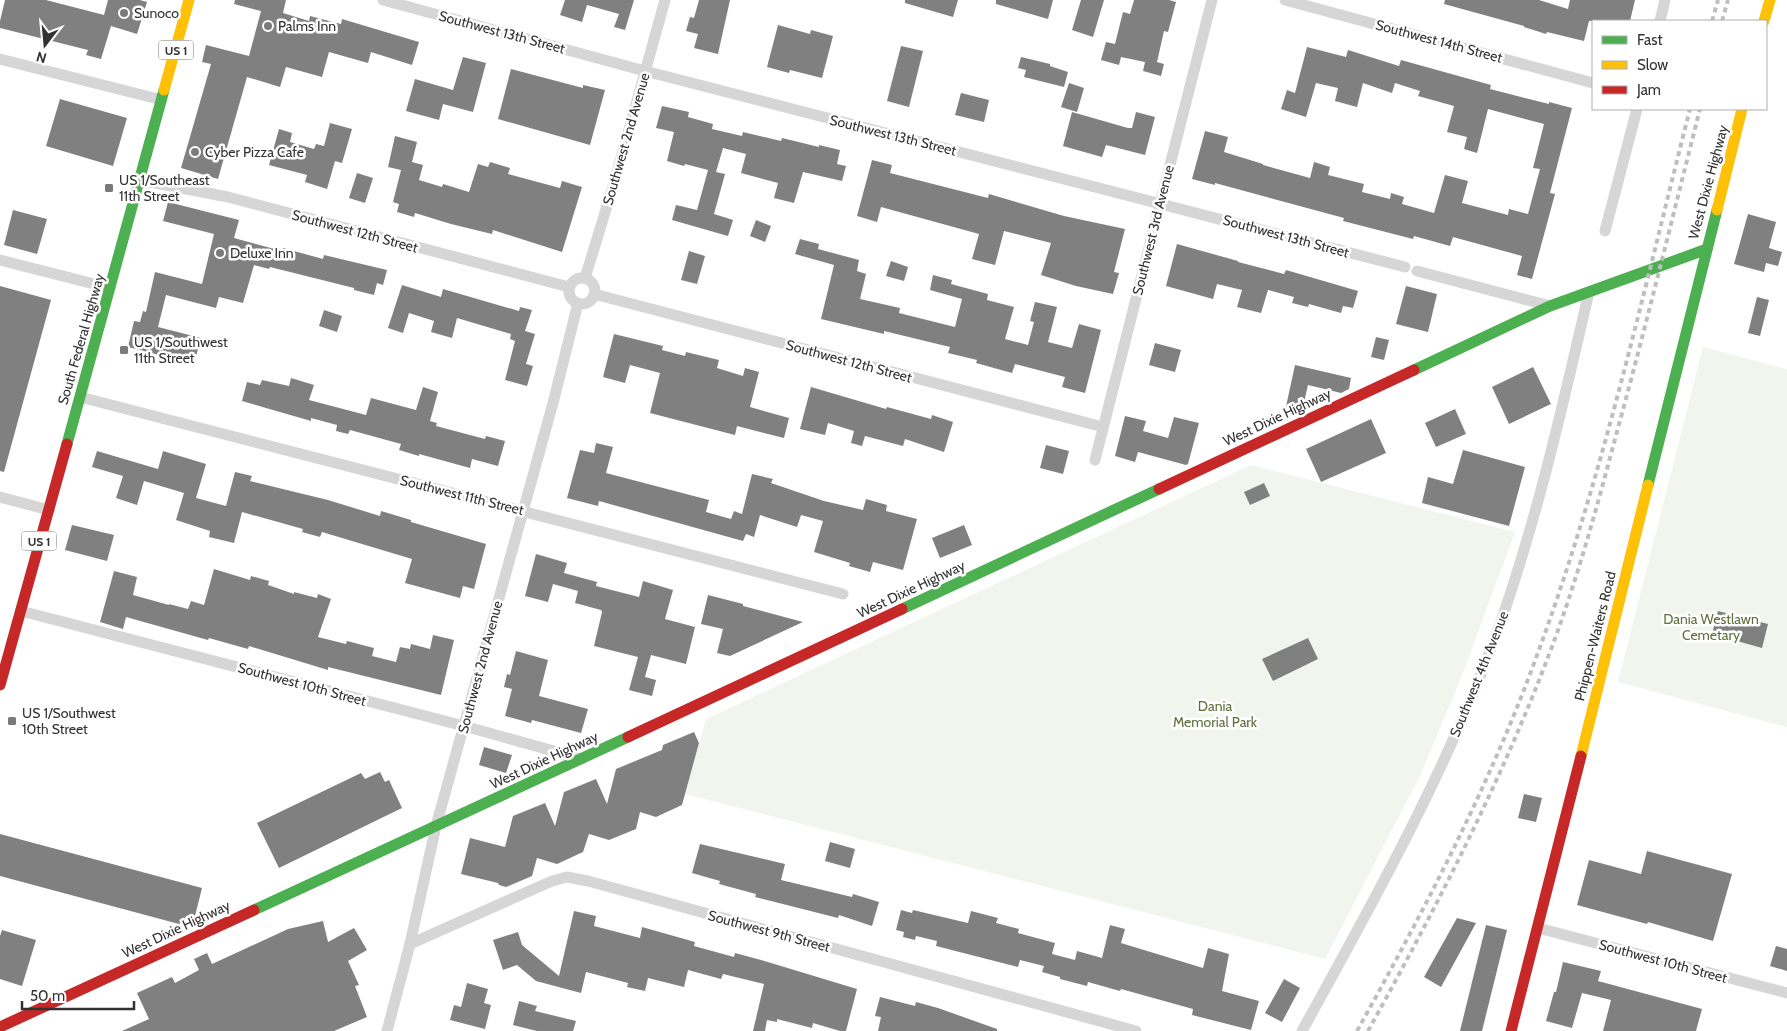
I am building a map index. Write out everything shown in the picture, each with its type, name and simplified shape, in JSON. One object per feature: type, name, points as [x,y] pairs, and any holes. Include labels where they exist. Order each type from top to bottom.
[{"type":"main road","name":"South Federal Highway","points":[[0,686],[190,0]]},
{"type":"main road","points":[[1764,20],[1770,0]]},
{"type":"main road","name":"West Dixie Highway","points":[[0,1027],[582,759],[1550,306],[1707,248],[1742,110]]},
{"type":"main road","name":"Phippen-Waiters Road","points":[[1511,1031],[1707,248]]},
{"type":"street","name":"Southwest 13th Street","points":[[383,0],[645,71],[1405,267]]},
{"type":"street","name":"Southwest 2nd Avenue","points":[[585,278],[615,180],[665,0]]},
{"type":"street","name":"Southwest 3rd Avenue","points":[[1094,460],[1212,0]]},
{"type":"street","name":"Southwest 14th Street","points":[[1285,0],[1592,83]]},
{"type":"street","points":[[1660,20],[1665,0]]},
{"type":"street","points":[[0,59],[162,100]]},
{"type":"street","points":[[1605,231],[1637,110]]},
{"type":"street","name":"Southwest 12th Street","points":[[140,180],[228,197],[569,287]]},
{"type":"street","points":[[0,260],[110,288]]},
{"type":"street","points":[[1417,271],[1550,306]]},
{"type":"street","points":[[585,278],[593,284],[594,294],[591,301],[578,303],[571,298],[569,287],[575,280],[585,278]]},
{"type":"street","name":"Southwest 4th Avenue","points":[[1302,1031],[1367,914],[1410,830],[1460,724],[1499,627],[1522,560],[1546,472],[1589,292]]},
{"type":"street","name":"Southwest 12th Street","points":[[594,294],[1103,427]]},
{"type":"street","name":"Southwest 2nd Avenue","points":[[386,1031],[410,944],[436,826],[578,303]]},
{"type":"street","name":"Southwest 11th Street","points":[[80,397],[844,594]]},
{"type":"street","points":[[0,497],[49,510]]},
{"type":"street","name":"Southwest 10th Street","points":[[21,610],[464,726],[582,759]]},
{"type":"street","name":"Southwest 9th Street","points":[[410,944],[552,881],[567,877],[588,881],[1136,1031]]},
{"type":"street","name":"Southwest 10th Street","points":[[1538,928],[1787,993]]},
{"type":"green space","name":"Dania Westlawn Cemetary","points":[[1703,347],[1787,369],[1787,727],[1618,682]]},
{"type":"green space","name":"Dania Memorial Park","points":[[1251,465],[1515,532],[1465,668],[1421,774],[1325,959],[685,794],[706,719]]},
{"type":"building","points":[[5,0],[46,0],[104,15],[108,0],[140,0],[147,2],[137,34],[111,26],[101,59],[86,55],[88,50],[0,28]]},
{"type":"building","points":[[235,0],[286,0],[283,13],[309,21],[310,16],[341,24],[342,19],[419,42],[412,65],[371,52],[368,63],[329,52],[322,77],[286,67],[280,87],[247,77],[218,179],[181,168],[211,64],[202,62],[206,45],[249,56],[261,11],[234,4]]},
{"type":"building","points":[[565,0],[634,0],[625,30],[614,27],[619,14],[587,5],[582,22],[560,15]]},
{"type":"building","points":[[699,0],[730,0],[718,54],[694,48],[698,34],[686,31],[690,17],[694,18]]},
{"type":"building","points":[[905,0],[958,0],[953,17],[905,3]]},
{"type":"building","points":[[996,0],[1053,0],[1048,19],[996,4]]},
{"type":"building","points":[[1081,0],[1104,0],[1093,37],[1072,30]]},
{"type":"building","points":[[1134,0],[1169,0],[1176,2],[1168,32],[1164,31],[1157,62],[1164,64],[1161,76],[1143,71],[1145,62],[1121,57],[1119,65],[1101,60],[1106,42],[1115,44],[1123,12],[1130,14]]},
{"type":"building","points":[[1445,0],[1539,0],[1568,9],[1570,0],[1635,0],[1630,20],[1589,21],[1584,41],[1547,32],[1546,34],[1444,4]]},
{"type":"building","points":[[778,25],[810,34],[811,30],[833,36],[822,78],[790,70],[789,73],[767,67]]},
{"type":"building","points":[[901,46],[923,51],[909,107],[887,101]]},
{"type":"building","points":[[1307,47],[1346,57],[1348,50],[1399,66],[1401,60],[1491,85],[1490,89],[1572,108],[1550,193],[1555,194],[1532,279],[1517,275],[1522,256],[1453,237],[1450,246],[1414,236],[1413,239],[1343,221],[1344,218],[1215,183],[1215,185],[1192,179],[1205,131],[1228,137],[1224,152],[1310,178],[1314,162],[1330,167],[1328,175],[1364,184],[1362,192],[1390,199],[1391,193],[1404,197],[1402,204],[1434,213],[1445,175],[1468,181],[1462,203],[1508,215],[1509,209],[1528,214],[1540,169],[1533,168],[1544,124],[1488,109],[1477,153],[1464,149],[1467,137],[1447,132],[1454,106],[1418,96],[1420,91],[1395,83],[1392,93],[1363,83],[1357,107],[1335,101],[1338,88],[1316,83],[1306,117],[1281,109],[1287,90],[1295,93]]},
{"type":"building","points":[[463,57],[486,63],[473,112],[443,104],[439,120],[406,111],[415,79],[453,90]]},
{"type":"building","points":[[1021,57],[1050,64],[1050,66],[1068,72],[1064,87],[1024,77],[1026,70],[1018,68]]},
{"type":"building","points":[[511,69],[583,88],[583,85],[605,90],[590,145],[498,119]]},
{"type":"building","points":[[1069,83],[1084,88],[1077,112],[1061,107]]},
{"type":"building","points":[[961,93],[989,100],[984,122],[955,115]]},
{"type":"building","points":[[60,99],[127,118],[113,166],[46,146]]},
{"type":"building","points":[[662,106],[689,112],[688,117],[713,124],[712,129],[742,136],[743,132],[781,141],[782,138],[840,150],[837,164],[846,166],[842,181],[803,172],[794,203],[774,198],[778,183],[741,173],[746,154],[723,148],[716,172],[725,174],[714,214],[733,220],[728,236],[672,220],[676,205],[697,210],[708,170],[667,161],[674,132],[656,128]]},
{"type":"building","points":[[1072,112],[1128,128],[1132,128],[1136,112],[1155,117],[1145,155],[1106,145],[1102,157],[1063,146]]},
{"type":"building","points":[[330,123],[352,129],[342,163],[335,161],[327,189],[305,182],[307,175],[269,165],[279,129],[292,133],[290,142],[314,149],[316,144],[324,146]]},
{"type":"building","points":[[395,136],[417,142],[412,162],[423,165],[419,180],[442,187],[443,184],[469,192],[478,164],[488,167],[490,162],[510,168],[508,174],[560,188],[562,181],[582,187],[562,252],[493,230],[492,234],[415,213],[414,217],[397,212],[399,204],[393,202],[401,170],[388,167]]},
{"type":"building","points":[[872,160],[892,165],[890,173],[988,198],[989,194],[1064,216],[1125,229],[1114,272],[1119,273],[1113,294],[1076,286],[1041,275],[1051,243],[1004,231],[995,265],[972,259],[979,234],[881,207],[877,222],[857,216]]},
{"type":"building","points":[[357,173],[373,178],[365,203],[349,198]]},
{"type":"building","points":[[168,202],[239,220],[234,238],[282,251],[283,248],[323,259],[324,255],[387,270],[383,285],[377,283],[374,295],[354,290],[354,288],[270,267],[269,269],[254,265],[243,303],[219,297],[216,308],[166,295],[158,327],[201,338],[194,364],[128,347],[134,321],[140,322],[143,311],[146,312],[155,272],[202,284],[214,234],[163,221]]},
{"type":"building","points":[[13,210],[47,219],[37,254],[4,245]]},
{"type":"building","points":[[1748,214],[1776,222],[1769,248],[1782,252],[1778,266],[1766,263],[1764,272],[1734,264]]},
{"type":"building","points":[[756,220],[771,226],[765,242],[750,236]]},
{"type":"building","points":[[800,239],[819,244],[818,249],[859,260],[857,271],[866,274],[860,299],[900,308],[899,313],[955,327],[962,299],[930,290],[933,275],[952,280],[951,284],[988,294],[987,300],[1014,307],[1005,339],[1028,345],[1034,322],[1030,321],[1035,302],[1057,307],[1048,342],[1072,348],[1079,324],[1101,330],[1085,393],[1062,387],[1065,377],[1015,364],[1012,373],[976,363],[977,360],[948,353],[950,347],[884,331],[884,334],[821,319],[834,265],[795,254]]},
{"type":"building","points":[[1177,244],[1284,274],[1286,270],[1358,291],[1353,308],[1343,306],[1341,313],[1309,304],[1308,307],[1292,303],[1294,297],[1268,290],[1261,313],[1237,307],[1242,290],[1217,284],[1213,299],[1166,286]]},
{"type":"building","points":[[689,251],[705,256],[697,284],[681,280]]},
{"type":"building","points":[[891,261],[908,267],[904,281],[886,276]]},
{"type":"building","points":[[402,285],[441,297],[443,289],[519,311],[520,307],[532,310],[525,331],[535,334],[526,364],[533,366],[527,386],[505,380],[515,341],[510,339],[511,334],[457,318],[452,338],[431,332],[434,321],[409,313],[403,333],[388,328]]},
{"type":"building","points":[[0,286],[51,300],[4,472],[0,471]]},
{"type":"building","points":[[1406,286],[1437,294],[1428,332],[1396,324]]},
{"type":"building","points":[[1757,297],[1769,300],[1760,336],[1748,333]]},
{"type":"building","points":[[324,310],[342,316],[337,332],[319,326]]},
{"type":"building","points":[[614,334],[663,346],[662,350],[685,356],[686,352],[719,360],[717,368],[743,376],[745,368],[759,372],[750,407],[789,418],[784,438],[737,426],[735,435],[650,413],[660,373],[630,365],[625,383],[603,377]]},
{"type":"building","points":[[1376,337],[1389,340],[1384,360],[1371,357]]},
{"type":"building","points":[[1155,343],[1181,350],[1175,372],[1149,365]]},
{"type":"building","points":[[1295,365],[1351,378],[1349,389],[1341,393],[1308,385],[1302,411],[1297,413],[1285,411]]},
{"type":"building","points":[[1533,367],[1551,404],[1509,424],[1492,387]]},
{"type":"building","points":[[291,378],[314,385],[309,400],[366,415],[371,398],[416,410],[423,387],[438,392],[430,421],[437,423],[436,426],[485,439],[486,436],[505,441],[498,466],[472,459],[470,468],[419,454],[419,456],[399,450],[401,444],[350,430],[348,434],[336,431],[337,425],[311,418],[311,421],[242,401],[247,382],[260,385],[262,380],[289,386]]},
{"type":"building","points":[[811,387],[886,409],[887,407],[931,419],[932,415],[953,422],[944,452],[905,439],[903,446],[865,436],[862,446],[851,443],[854,431],[828,423],[825,435],[800,429]]},
{"type":"building","points":[[1455,409],[1466,434],[1436,447],[1425,423]]},
{"type":"building","points":[[1125,416],[1146,421],[1143,431],[1168,438],[1174,417],[1199,423],[1188,464],[1138,452],[1135,462],[1115,456]]},
{"type":"building","points":[[1371,419],[1386,453],[1321,482],[1306,449]]},
{"type":"building","points":[[596,443],[613,447],[606,473],[709,500],[706,512],[731,519],[734,511],[742,514],[752,474],[773,479],[771,483],[824,501],[863,510],[866,499],[887,505],[886,511],[917,519],[903,570],[873,562],[870,572],[849,566],[850,563],[814,552],[823,521],[801,515],[797,527],[760,515],[754,537],[746,534],[743,541],[599,501],[598,506],[567,498],[580,450],[594,453]]},
{"type":"building","points":[[1046,445],[1069,451],[1063,474],[1040,468]]},
{"type":"building","points":[[1463,450],[1525,467],[1509,526],[1422,503],[1428,477],[1453,484]]},
{"type":"building","points":[[97,451],[158,469],[163,451],[206,464],[196,498],[226,506],[235,472],[252,476],[250,481],[328,500],[380,516],[381,511],[486,544],[474,589],[463,586],[460,598],[405,583],[412,559],[322,532],[320,537],[302,532],[303,529],[242,512],[234,543],[209,537],[210,531],[176,520],[184,493],[144,481],[137,505],[116,498],[123,476],[92,467]]},
{"type":"building","points":[[1264,483],[1270,496],[1250,505],[1244,492]]},
{"type":"building","points":[[72,525],[114,535],[107,561],[65,550]]},
{"type":"building","points":[[964,525],[972,545],[940,558],[932,538]]},
{"type":"building","points":[[536,554],[567,563],[564,573],[597,582],[596,586],[639,597],[643,581],[673,590],[665,619],[695,627],[686,664],[651,655],[645,677],[656,680],[652,696],[629,690],[638,657],[594,646],[601,610],[575,603],[578,591],[553,584],[548,602],[525,596]]},
{"type":"building","points":[[214,569],[250,580],[251,576],[269,581],[268,585],[294,594],[294,592],[317,598],[318,594],[331,599],[318,637],[346,644],[347,641],[374,648],[372,656],[396,662],[400,647],[410,649],[411,644],[430,649],[433,635],[454,640],[441,695],[328,667],[328,670],[249,646],[248,649],[209,638],[208,640],[126,617],[123,629],[100,622],[114,571],[137,577],[133,595],[188,609],[191,601],[204,605]]},
{"type":"building","points":[[708,595],[803,622],[730,656],[717,653],[723,629],[701,624]]},
{"type":"building","points":[[1718,611],[1768,624],[1762,648],[1712,634]]},
{"type":"building","points":[[1308,638],[1318,659],[1273,681],[1262,659]]},
{"type":"building","points":[[516,651],[548,660],[539,696],[588,709],[581,733],[532,720],[531,723],[505,716],[512,689],[504,687],[507,674],[510,675]]},
{"type":"building","points":[[694,732],[699,743],[682,805],[656,817],[640,812],[636,829],[609,840],[589,834],[583,852],[557,864],[537,858],[532,876],[506,887],[498,883],[461,874],[470,838],[505,847],[513,816],[545,803],[555,826],[564,792],[596,779],[607,804],[616,769],[662,750],[663,745]]},
{"type":"building","points":[[484,747],[512,755],[506,773],[479,765]]},
{"type":"building","points":[[380,772],[385,782],[389,780],[402,808],[279,868],[257,823],[361,773],[365,779]]},
{"type":"building","points":[[1524,794],[1542,798],[1536,822],[1518,818]]},
{"type":"building","points":[[0,834],[202,888],[195,916],[179,924],[0,876]]},
{"type":"building","points":[[830,842],[855,849],[850,868],[825,861]]},
{"type":"building","points":[[700,844],[785,864],[781,880],[852,897],[853,894],[879,902],[872,926],[839,915],[838,918],[755,897],[756,894],[719,884],[720,881],[692,873]]},
{"type":"building","points":[[1647,851],[1732,874],[1713,941],[1648,922],[1647,924],[1577,905],[1589,860],[1641,874]]},
{"type":"building","points":[[901,910],[912,913],[913,910],[968,923],[971,911],[998,918],[996,923],[1019,929],[1018,933],[1055,943],[1052,954],[1075,960],[1077,951],[1102,958],[1110,925],[1125,929],[1121,943],[1203,968],[1208,948],[1229,954],[1222,991],[1259,1001],[1251,1030],[1192,1015],[1193,1009],[1121,989],[1120,991],[1088,982],[1087,986],[1060,979],[1060,977],[1042,972],[1044,966],[1020,960],[1018,967],[936,946],[937,941],[916,936],[915,940],[903,937],[904,932],[896,930]]},
{"type":"building","points":[[574,911],[596,916],[594,926],[640,938],[642,927],[695,942],[694,946],[734,957],[735,953],[857,989],[846,1031],[813,1023],[812,1028],[777,1019],[777,1022],[767,1020],[765,1031],[753,1031],[764,984],[723,974],[721,979],[688,970],[684,987],[648,978],[645,991],[627,987],[628,983],[586,972],[581,993],[536,981],[517,965],[503,970],[493,940],[518,932],[522,945],[559,976]]},
{"type":"building","points":[[1457,918],[1476,923],[1441,987],[1424,977]]},
{"type":"building","points":[[323,921],[328,942],[354,928],[367,950],[348,961],[359,985],[355,986],[367,1017],[334,1031],[122,1031],[149,1019],[137,993],[172,977],[175,983],[199,970],[194,959],[207,953],[212,964],[288,929]]},
{"type":"building","points":[[1486,925],[1507,930],[1482,1031],[1460,1031]]},
{"type":"building","points":[[2,930],[36,940],[22,986],[0,979],[0,936]]},
{"type":"building","points":[[1776,946],[1787,949],[1787,971],[1770,966]]},
{"type":"building","points":[[1563,962],[1601,971],[1598,981],[1702,1009],[1696,1031],[1603,1031],[1611,1000],[1582,993],[1572,1028],[1546,1021],[1554,992],[1556,992]]},
{"type":"building","points":[[1284,979],[1300,988],[1282,1022],[1265,1013]]},
{"type":"building","points":[[467,983],[488,989],[484,1003],[491,1005],[485,1029],[450,1020],[454,1005],[461,1007]]},
{"type":"building","points":[[880,997],[915,1006],[916,1002],[938,1008],[997,1029],[997,1031],[878,1031],[881,1017],[875,1016]]},
{"type":"building","points":[[519,1001],[537,1006],[535,1011],[576,1021],[573,1031],[537,1031],[513,1025]]},
{"type":"railway","points":[[1712,20],[1718,0]]},
{"type":"railway","points":[[1722,20],[1728,0]]},
{"type":"railway","points":[[1357,1031],[1433,890],[1479,795],[1501,746],[1540,647],[1584,514],[1622,380],[1690,110]]},
{"type":"railway","points":[[1368,1031],[1466,845],[1510,750],[1550,652],[1585,547],[1608,466],[1700,110]]},
{"type":"traffic: fast","points":[[67,444],[164,90]]},
{"type":"traffic: fast","points":[[1648,485],[1717,210]]},
{"type":"traffic: fast","points":[[1414,370],[1550,306],[1707,249]]},
{"type":"traffic: fast","points":[[902,609],[1159,489]]},
{"type":"traffic: fast","points":[[254,910],[628,737]]},
{"type":"traffic: slow","points":[[164,90],[189,0]]},
{"type":"traffic: slow","points":[[1764,20],[1770,0]]},
{"type":"traffic: slow","points":[[1717,210],[1742,110]]},
{"type":"traffic: slow","points":[[1581,756],[1648,485]]},
{"type":"traffic: jam","points":[[1159,489],[1414,370]]},
{"type":"traffic: jam","points":[[0,685],[67,444]]},
{"type":"traffic: jam","points":[[628,737],[902,609]]},
{"type":"traffic: jam","points":[[1511,1031],[1581,756]]},
{"type":"traffic: jam","points":[[0,1027],[254,910]]},
{"type":"place","name":"Sunoco","points":[[124,13]]},
{"type":"place","name":"Palms Inn","points":[[268,26]]},
{"type":"place","name":"Cyber Pizza Cafe","points":[[195,152]]},
{"type":"place","name":"US 1/Southeast 11th Street","points":[[109,188]]},
{"type":"place","name":"Deluxe Inn","points":[[220,253]]},
{"type":"place","name":"US 1/Southwest 11th Street","points":[[124,350]]},
{"type":"place","name":"US 1/Southwest 10th Street","points":[[12,721]]}]
